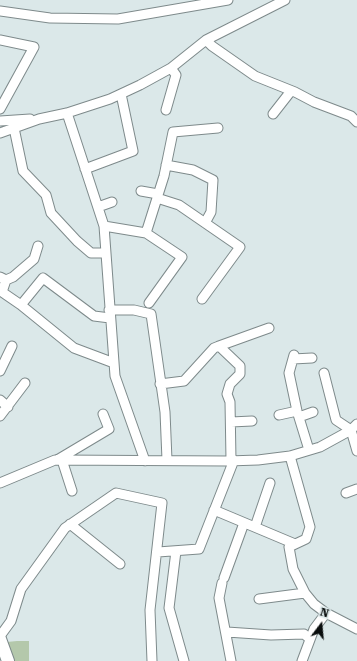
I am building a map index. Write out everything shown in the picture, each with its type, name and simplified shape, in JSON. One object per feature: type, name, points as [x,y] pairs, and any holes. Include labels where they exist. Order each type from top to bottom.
[{"type":"street","points":[[0,11],[50,18],[118,19],[228,0]]},
{"type":"street","points":[[0,133],[39,119],[68,113],[121,94],[171,68],[206,40],[285,0]]},
{"type":"street","points":[[0,40],[34,47],[0,109]]},
{"type":"street","points":[[206,40],[212,46],[255,76],[314,102],[351,116],[357,122]]},
{"type":"street","points":[[166,110],[176,75],[171,68]]},
{"type":"street","points":[[273,114],[291,91]]},
{"type":"street","points":[[85,169],[132,151],[121,94]]},
{"type":"street","points":[[68,113],[104,226],[115,376],[145,460]]},
{"type":"street","points":[[0,121],[39,119]]},
{"type":"street","points":[[14,128],[23,171],[46,195],[51,213],[77,241],[91,253],[105,253]]},
{"type":"street","points":[[146,233],[158,196],[173,132],[218,128]]},
{"type":"street","points":[[166,165],[193,170],[213,180],[211,212],[205,222]]},
{"type":"street","points":[[141,191],[158,196],[179,206],[205,222],[240,247],[202,299]]},
{"type":"street","points":[[98,207],[112,202]]},
{"type":"street","points":[[104,226],[146,233],[185,259],[149,303]]},
{"type":"street","points":[[38,246],[34,258],[13,277],[3,278],[1,294],[21,305],[74,348],[114,363]]},
{"type":"street","points":[[21,305],[43,278],[94,316],[134,310],[151,314],[165,412],[167,460]]},
{"type":"street","points":[[160,384],[184,381],[214,348],[269,328]]},
{"type":"street","points":[[0,371],[12,346]]},
{"type":"street","points":[[158,552],[199,549],[232,460],[230,402],[227,394],[230,384],[240,374],[240,366],[219,346]]},
{"type":"street","points":[[309,450],[298,414],[289,373],[293,357],[312,358]]},
{"type":"street","points":[[324,373],[336,420],[354,427]]},
{"type":"street","points":[[0,416],[25,383]]},
{"type":"street","points":[[0,400],[8,407]]},
{"type":"street","points":[[279,415],[313,412]]},
{"type":"street","points":[[0,483],[59,460],[109,429],[103,414]]},
{"type":"street","points":[[231,422],[252,421]]},
{"type":"street","points":[[59,460],[232,460],[290,456],[320,447],[354,427]]},
{"type":"street","points":[[354,427],[357,451]]},
{"type":"street","points":[[290,456],[310,527],[306,539],[289,547],[293,569],[305,593],[314,604],[326,613],[357,629]]},
{"type":"street","points":[[59,460],[72,491]]},
{"type":"street","points":[[255,527],[270,483]]},
{"type":"street","points":[[346,493],[357,490]]},
{"type":"street","points":[[8,661],[0,638],[11,621],[21,589],[65,528],[116,493],[162,503],[150,610],[152,661]]},
{"type":"street","points":[[214,510],[295,544]]},
{"type":"street","points":[[231,661],[228,650],[227,632],[219,598],[223,580],[244,523]]},
{"type":"street","points":[[70,524],[120,564]]},
{"type":"street","points":[[176,551],[169,608],[184,661]]},
{"type":"street","points":[[259,599],[305,593]]},
{"type":"street","points":[[302,661],[314,630],[326,613]]},
{"type":"street","points":[[227,632],[271,635],[304,634],[310,639]]},
{"type":"green space","points":[[29,641],[29,661],[12,661],[7,642]]}]
